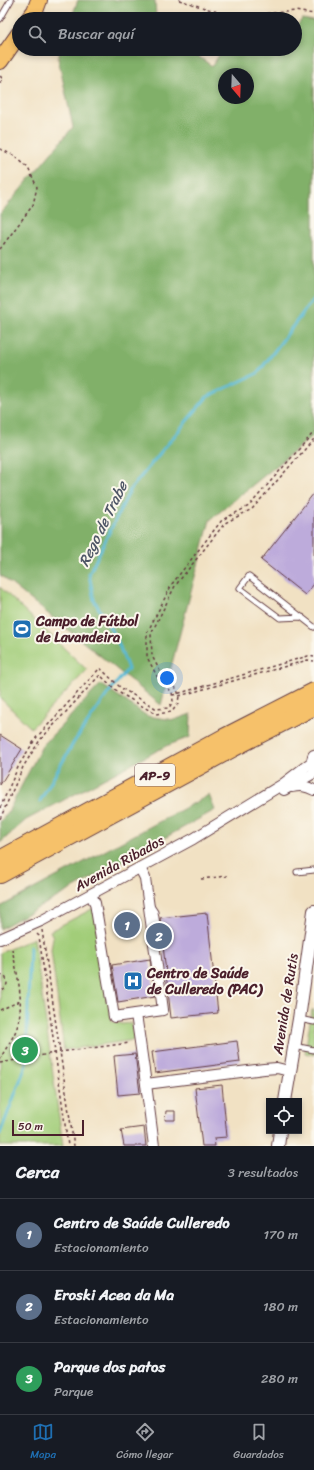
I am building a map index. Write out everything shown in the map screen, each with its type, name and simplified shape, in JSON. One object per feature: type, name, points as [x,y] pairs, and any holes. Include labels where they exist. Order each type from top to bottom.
[{"type":"highway","points":[[34,10],[47,0]]},
{"type":"highway","points":[[0,61],[12,44]]},
{"type":"highway","name":"AP-9","points":[[0,860],[197,752],[312,700]]},
{"type":"highway","name":"AP-9","points":[[0,874],[213,758],[312,700]]},
{"type":"street","name":"Avenida Ribados","points":[[0,939],[37,926],[140,868],[249,806],[286,783],[314,761]]},
{"type":"street","name":"Avenida Ribados","points":[[249,806],[288,788],[314,773]]},
{"type":"street","points":[[288,788],[301,785],[314,790]]},
{"type":"street","points":[[91,895],[95,902],[114,1017],[163,1010],[146,878],[140,868]]},
{"type":"street","name":"Avenida de Rutis","points":[[285,1098],[293,1046],[299,1019],[314,911]]},
{"type":"street","points":[[136,1014],[154,1146]]},
{"type":"street","points":[[146,1084],[254,1070],[277,1068],[289,1070]]},
{"type":"street","points":[[278,1146],[280,1134]]},
{"type":"lane","points":[[0,19],[11,0]]},
{"type":"lane","points":[[302,617],[280,618],[240,588],[249,576],[302,617],[314,627]]},
{"type":"lane","points":[[297,872],[314,870]]},
{"type":"lane","points":[[149,904],[155,912],[159,936]]},
{"type":"lane","points":[[299,1019],[314,1022]]},
{"type":"lane","points":[[293,1046],[314,1050]]},
{"type":"path","points":[[179,0],[218,12]]},
{"type":"path","points":[[285,12],[296,11],[314,14]]},
{"type":"path","points":[[0,76],[3,79],[0,83]]},
{"type":"path","points":[[0,149],[15,156],[28,168],[36,187],[33,205],[0,249]]},
{"type":"path","points":[[0,808],[19,765],[36,738],[100,668],[121,688],[157,709],[169,708],[173,701],[173,695],[172,692],[159,680],[147,657],[147,633],[172,584],[222,520],[249,506],[314,432]]},
{"type":"path","points":[[0,819],[23,767],[40,740],[100,675],[118,692],[156,714],[172,712],[178,703],[177,690],[163,677],[152,656],[152,634],[176,586],[225,524],[252,509],[314,439]]},
{"type":"path","points":[[178,695],[308,656],[314,657]]},
{"type":"path","points":[[173,695],[178,695],[308,660],[314,661]]},
{"type":"path","points":[[201,879],[227,876]]},
{"type":"path","points":[[37,926],[60,1052],[74,1146]]},
{"type":"path","points":[[37,926],[68,1146]]},
{"type":"path","points":[[12,949],[19,979],[20,1002],[18,1024],[0,1062],[8,1062],[60,1052],[140,1042]]},
{"type":"path","points":[[0,974],[6,978],[7,982],[5,988],[0,991]]},
{"type":"path","points":[[0,1010],[20,1002]]},
{"type":"green space","points":[[78,0],[155,0],[156,12],[74,12]]},
{"type":"green space","points":[[302,19],[314,21],[314,435],[210,520],[161,705],[0,575],[0,214],[73,127],[59,56],[198,56],[212,66],[218,56],[302,56]]},
{"type":"green space","name":"Campo de Fútbol de Lavandeira","points":[[0,587],[87,670],[31,728],[0,698]]},
{"type":"green space","points":[[101,684],[147,716],[174,720],[191,714],[190,737],[166,746],[26,820],[0,843],[0,822],[8,812],[42,746]]},
{"type":"green space","points":[[209,795],[215,810],[0,929],[0,907]]},
{"type":"green space","points":[[94,908],[112,1021],[122,1024],[131,1023],[134,1040],[64,1050],[51,950],[53,937],[50,931]]},
{"type":"green space","points":[[34,938],[63,1146],[0,1146],[0,953]]},
{"type":"green space","points":[[312,1010],[314,1010],[314,1055],[305,1053]]},
{"type":"building","points":[[314,493],[314,584],[305,595],[261,560]]},
{"type":"building","points":[[0,735],[22,749],[0,785]]},
{"type":"building","points":[[207,913],[218,1013],[171,1018],[160,918]]},
{"type":"building","name":"Centro de Saúde de Culleredo (PAC)","points":[[150,959],[155,996],[118,1002],[112,965]]},
{"type":"building","points":[[237,1041],[240,1062],[155,1073],[152,1052]]},
{"type":"building","points":[[135,1054],[140,1093],[118,1095],[114,1056]]},
{"type":"building","points":[[222,1085],[227,1137],[214,1138],[215,1146],[202,1146],[195,1088]]},
{"type":"building","points":[[166,1111],[175,1111],[175,1120],[165,1120]]},
{"type":"building","points":[[144,1127],[146,1146],[124,1146],[121,1130]]},
{"type":"waterway","name":"Rego de Trabe","points":[[40,801],[74,742],[109,692],[128,669],[118,642],[94,600],[89,574],[130,490],[207,397],[258,373],[314,298]]},
{"type":"waterway","name":"Rego de Trabe","points":[[0,1134],[26,1065],[30,947]]},
{"type":"place","name":"Campo de Fútbol de Lavandeira","points":[[22,629]]},
{"type":"place","name":"Centro de Saúde Culleredo","points":[[127,925]]},
{"type":"place","name":"Eroski Acea da Ma","points":[[159,936]]},
{"type":"place","name":"Centro de Saúde de Culleredo (PAC)","points":[[133,981]]},
{"type":"place","name":"Parque dos patos","points":[[25,1050]]}]
